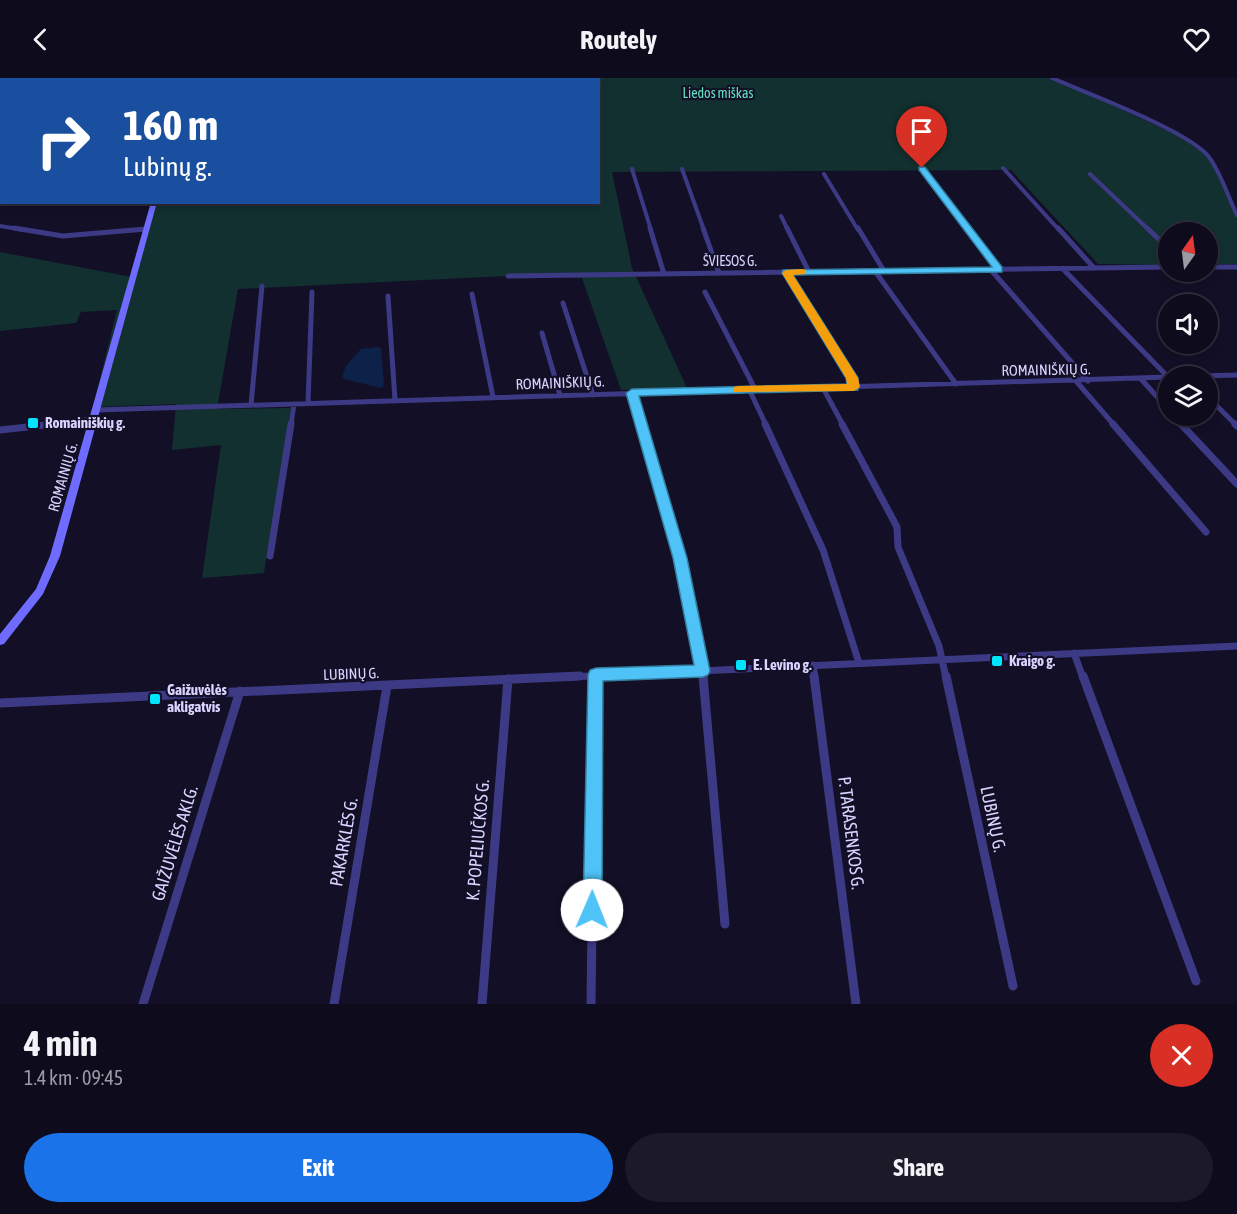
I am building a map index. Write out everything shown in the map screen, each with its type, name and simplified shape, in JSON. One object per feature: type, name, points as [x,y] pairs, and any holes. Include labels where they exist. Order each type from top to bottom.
[{"type":"main road","name":"ROMAINIŲ G.","points":[[0,641],[46,581],[56,556],[153,204]]},
{"type":"street","points":[[1052,78],[1182,137],[1204,151],[1237,215]]},
{"type":"street","points":[[922,168],[999,270]]},
{"type":"street","points":[[1003,168],[1094,268]]},
{"type":"street","points":[[682,169],[719,273]]},
{"type":"street","points":[[632,170],[664,274]]},
{"type":"street","points":[[824,174],[884,271]]},
{"type":"street","points":[[1090,174],[1158,239]]},
{"type":"street","points":[[781,216],[809,272]]},
{"type":"street","points":[[0,226],[63,236],[146,229]]},
{"type":"street","name":"ŠVIESOS G.","points":[[508,276],[1158,267]]},
{"type":"street","points":[[1218,267],[1237,267]]},
{"type":"street","points":[[1063,269],[1158,367]]},
{"type":"street","points":[[991,270],[1088,381]]},
{"type":"street","points":[[875,271],[956,384]]},
{"type":"street","points":[[786,273],[852,378],[854,387]]},
{"type":"street","points":[[251,405],[262,286]]},
{"type":"street","points":[[308,403],[312,292]]},
{"type":"street","points":[[705,292],[752,389],[823,550],[859,663]]},
{"type":"street","points":[[472,294],[493,397]]},
{"type":"street","points":[[387,296],[395,400]]},
{"type":"street","points":[[562,303],[593,395]]},
{"type":"street","points":[[542,333],[560,395]]},
{"type":"street","points":[[1218,375],[1237,375]]},
{"type":"street","name":"ROMAINIŠKIŲ G.","points":[[0,430],[95,414],[251,405],[1158,378]]},
{"type":"street","points":[[1141,379],[1158,398]]},
{"type":"street","points":[[1076,381],[1206,532]]},
{"type":"street","points":[[823,388],[897,527],[898,547],[939,646],[941,660]]},
{"type":"street","points":[[632,393],[680,558],[703,671],[725,924]]},
{"type":"street","points":[[270,556],[294,404]]},
{"type":"street","points":[[1218,407],[1237,426]]},
{"type":"street","points":[[1183,426],[1237,484]]},
{"type":"street","name":"LUBINŲ G.","points":[[0,703],[1237,646]]},
{"type":"street","points":[[1074,653],[1196,981]]},
{"type":"street","name":"LUBINŲ G.","points":[[941,660],[1013,986]]},
{"type":"street","name":"P. TARASENKOS G.","points":[[813,665],[856,1004]]},
{"type":"street","points":[[591,1004],[596,675]]},
{"type":"street","name":"K. POPELIUČKOS G.","points":[[482,1004],[508,679]]},
{"type":"street","name":"PAKARKLĖS G.","points":[[334,1004],[387,686]]},
{"type":"street","name":"GAIŽUVĖLĖS AKLG.","points":[[143,1004],[240,692]]},
{"type":"green space","name":"Liedos miškas","points":[[600,78],[1052,78],[1182,137],[1208,154],[1237,210],[1237,264],[1218,264],[1218,222],[1158,222],[1158,265],[1098,264],[1011,170],[612,172],[632,268],[687,388],[621,390],[582,278],[507,276],[238,289],[217,409],[291,408],[264,573],[202,578],[221,445],[172,450],[176,404],[93,407],[117,310],[81,312],[76,323],[0,331],[0,252],[132,277],[154,204],[600,204]]},
{"type":"water","points":[[381,348],[384,385],[381,388],[344,379],[342,376],[346,366],[361,349]]},
{"type":"slow traffic","points":[[738,390],[854,387],[852,378],[786,273],[802,272]]},
{"type":"place","name":"Romainiškių g.","points":[[33,423]]},
{"type":"place","name":"Kraigo g.","points":[[997,661]]},
{"type":"place","name":"E. Levino g.","points":[[741,665]]},
{"type":"place","name":"Gaižuvėlės akligatvis","points":[[155,699]]},
{"type":"route","points":[[592,910],[596,675],[703,671],[680,558],[632,393],[854,387],[852,378],[786,273],[999,270],[922,168]]}]
